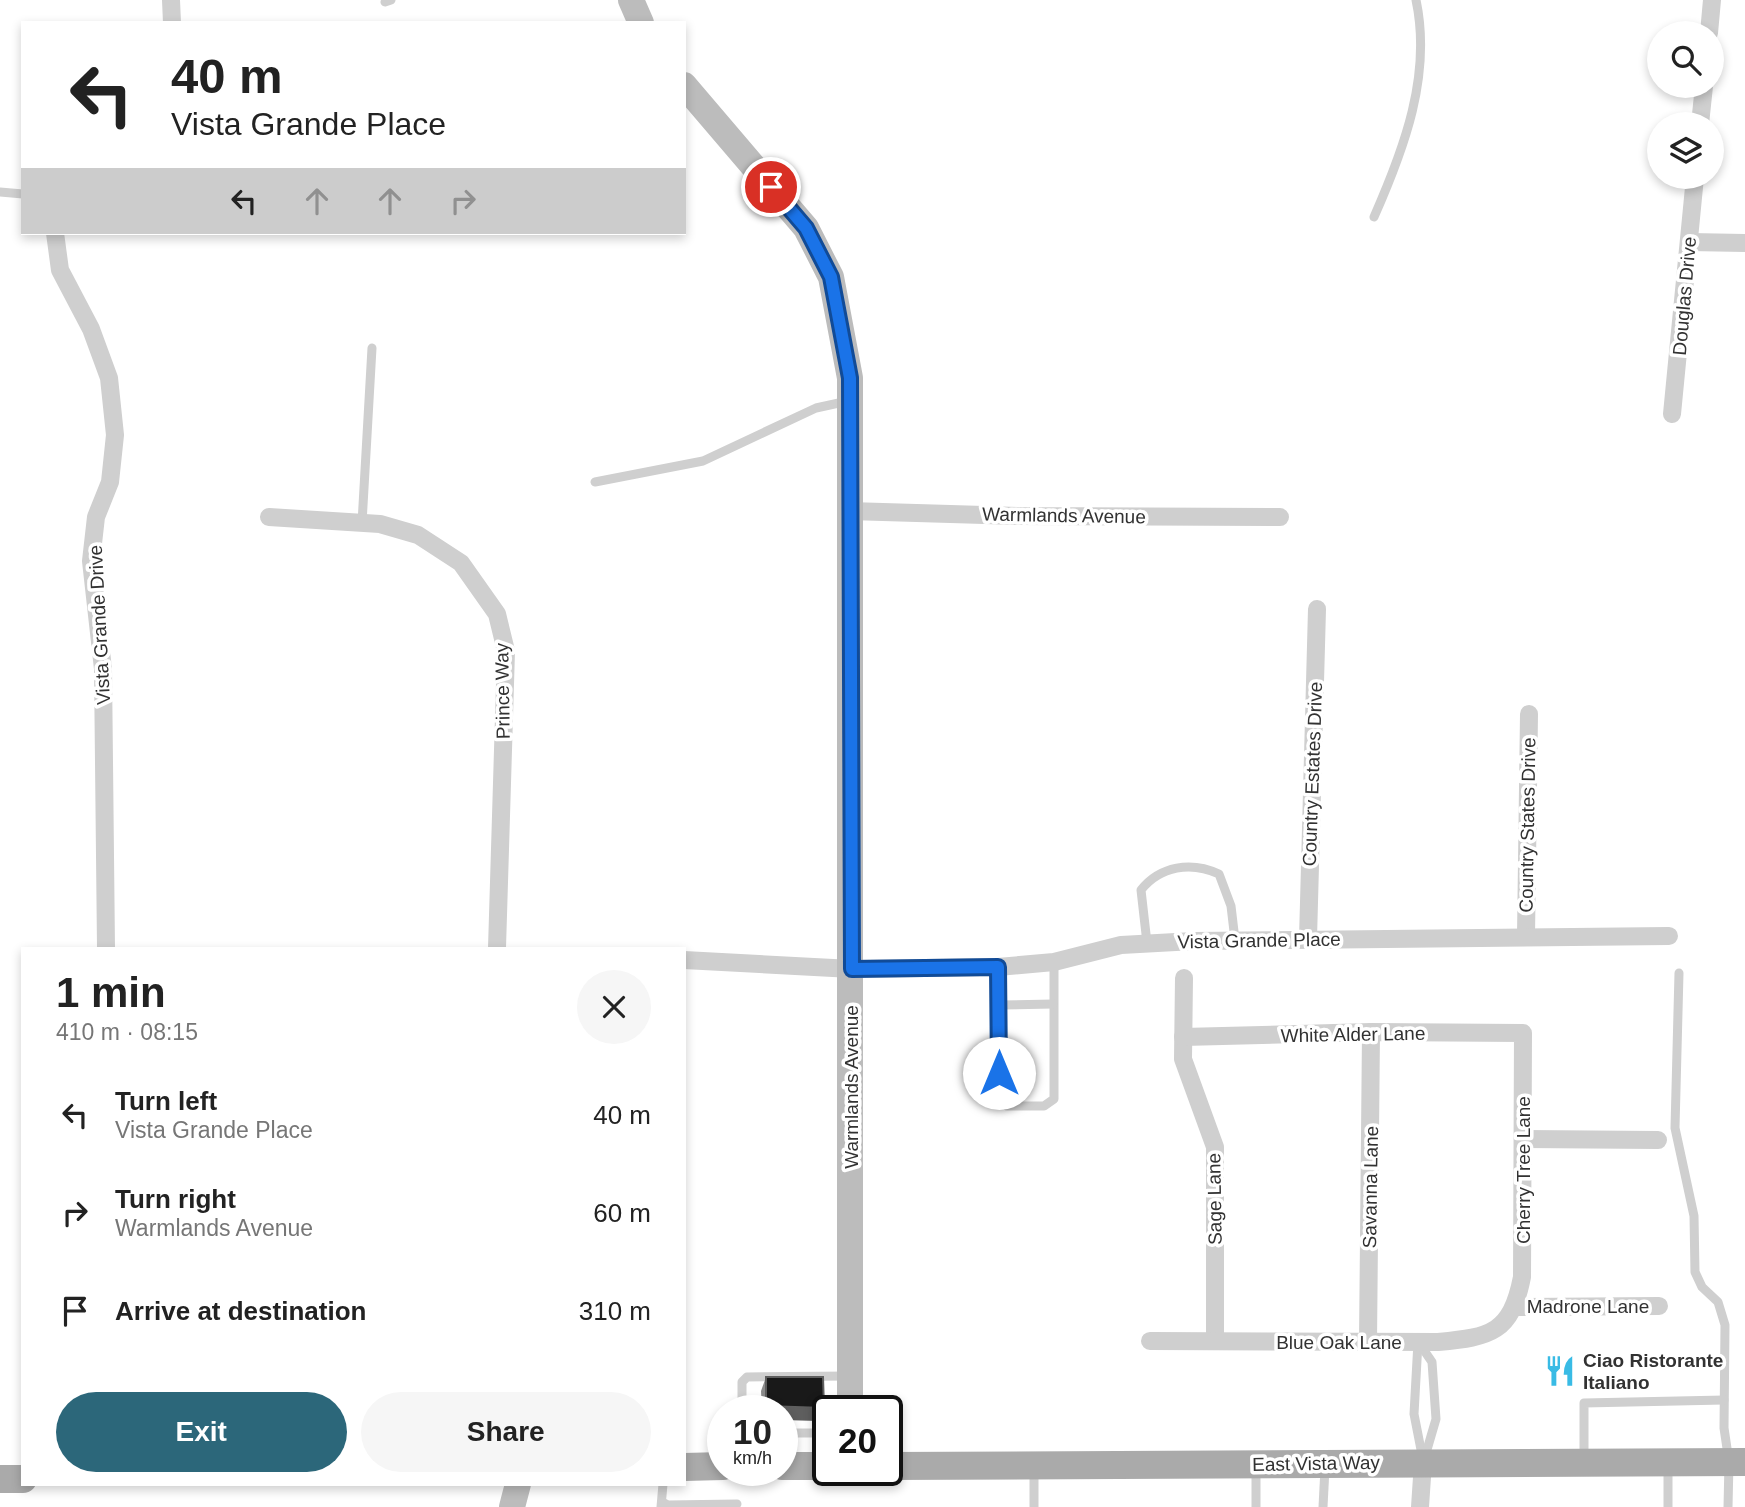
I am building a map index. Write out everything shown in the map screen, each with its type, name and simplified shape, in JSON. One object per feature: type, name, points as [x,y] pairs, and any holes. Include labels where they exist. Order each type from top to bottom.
[{"type":"main road","name":"East Vista Way","points":[[903,1466],[1737,1462]]},
{"type":"main road","points":[[686,1466],[707,1466]]},
{"type":"main road","points":[[0,1479],[21,1479]]},
{"type":"street","points":[[171,0],[172,21]]},
{"type":"street","points":[[631,0],[640,21]]},
{"type":"street","points":[[1710,21],[1712,0]]},
{"type":"street","name":"Warmlands Avenue","points":[[686,87],[806,228],[831,277],[838,301],[850,378],[850,1395]]},
{"type":"street","name":"Douglas Drive","points":[[1672,414],[1694,189]]},
{"type":"street","name":"Vista Grande Drive","points":[[55,235],[60,270],[92,328],[109,378],[116,435],[110,482],[96,517],[92,561],[103,669],[106,947]]},
{"type":"street","points":[[1689,242],[1745,243]]},
{"type":"street","name":"Warmlands Avenue","points":[[849,511],[1018,516],[1280,517]]},
{"type":"street","name":"Prince Way","points":[[269,517],[380,524],[418,536],[461,563],[497,614],[506,651],[497,947]]},
{"type":"street","name":"Country Estates Drive","points":[[1308,939],[1317,609]]},
{"type":"street","name":"Country States Drive","points":[[1526,936],[1529,714]]},
{"type":"street","name":"Vista Grande Place","points":[[852,969],[998,967],[1054,962],[1121,945],[1147,943],[1669,936]]},
{"type":"street","points":[[686,960],[852,969]]},
{"type":"street","name":"Sage Lane","points":[[1184,978],[1183,1059],[1215,1147],[1215,1341]]},
{"type":"street","name":"White Alder Lane","points":[[1183,1037],[1371,1032],[1523,1033]]},
{"type":"street","name":"Savanna Lane","points":[[1368,1342],[1371,1032]]},
{"type":"street","name":"Cherry Tree Lane","points":[[1516,1307],[1522,1277],[1523,1033]]},
{"type":"street","points":[[1523,1139],[1658,1140]]},
{"type":"street","name":"Madrone Lane","points":[[1516,1307],[1659,1306]]},
{"type":"street","name":"Blue Oak Lane","points":[[1150,1341],[1418,1342],[1479,1338],[1504,1323],[1516,1307]]},
{"type":"street","points":[[1420,1507],[1423,1462]]},
{"type":"street","points":[[512,1507],[517,1486]]},
{"type":"lane","points":[[1374,217],[1402,149],[1413,109],[1422,40],[1416,0]]},
{"type":"lane","points":[[0,192],[21,194]]},
{"type":"lane","points":[[362,523],[372,348]]},
{"type":"lane","points":[[595,482],[703,461],[816,408],[850,401]]},
{"type":"lane","points":[[1147,943],[1141,890],[1163,870],[1177,868],[1210,870],[1219,874],[1231,906],[1235,940]]},
{"type":"lane","points":[[998,967],[999,1098],[1007,1106],[1044,1106],[1054,1100],[1054,962]]},
{"type":"lane","points":[[1679,973],[1675,1128],[1695,1216],[1695,1272],[1702,1287],[1718,1302],[1725,1325],[1724,1429],[1737,1462],[1728,1507]]},
{"type":"lane","points":[[999,1005],[1053,1004]]},
{"type":"lane","points":[[1418,1342],[1432,1362],[1436,1419],[1423,1462]]},
{"type":"lane","points":[[1418,1342],[1414,1376],[1414,1414],[1423,1462]]},
{"type":"lane","points":[[742,1395],[742,1382],[747,1377],[850,1376]]},
{"type":"lane","points":[[1584,1462],[1584,1403],[1724,1400]]},
{"type":"lane","points":[[1323,1507],[1325,1462]]},
{"type":"lane","points":[[1668,1462],[1668,1507]]},
{"type":"lane","points":[[1256,1464],[1256,1507]]},
{"type":"lane","points":[[1034,1466],[1034,1507]]},
{"type":"lane","points":[[663,1486],[662,1504],[737,1504]]},
{"type":"building","points":[[766,1377],[823,1377],[824,1395],[812,1395],[812,1408],[798,1407],[798,1395],[766,1395]]},
{"type":"place","name":"Ciao Ristorante Italiano","points":[[1560,1371]]},
{"type":"route","points":[[771,187],[806,228],[831,277],[838,301],[850,378],[852,969],[998,967],[999,1073]]}]
